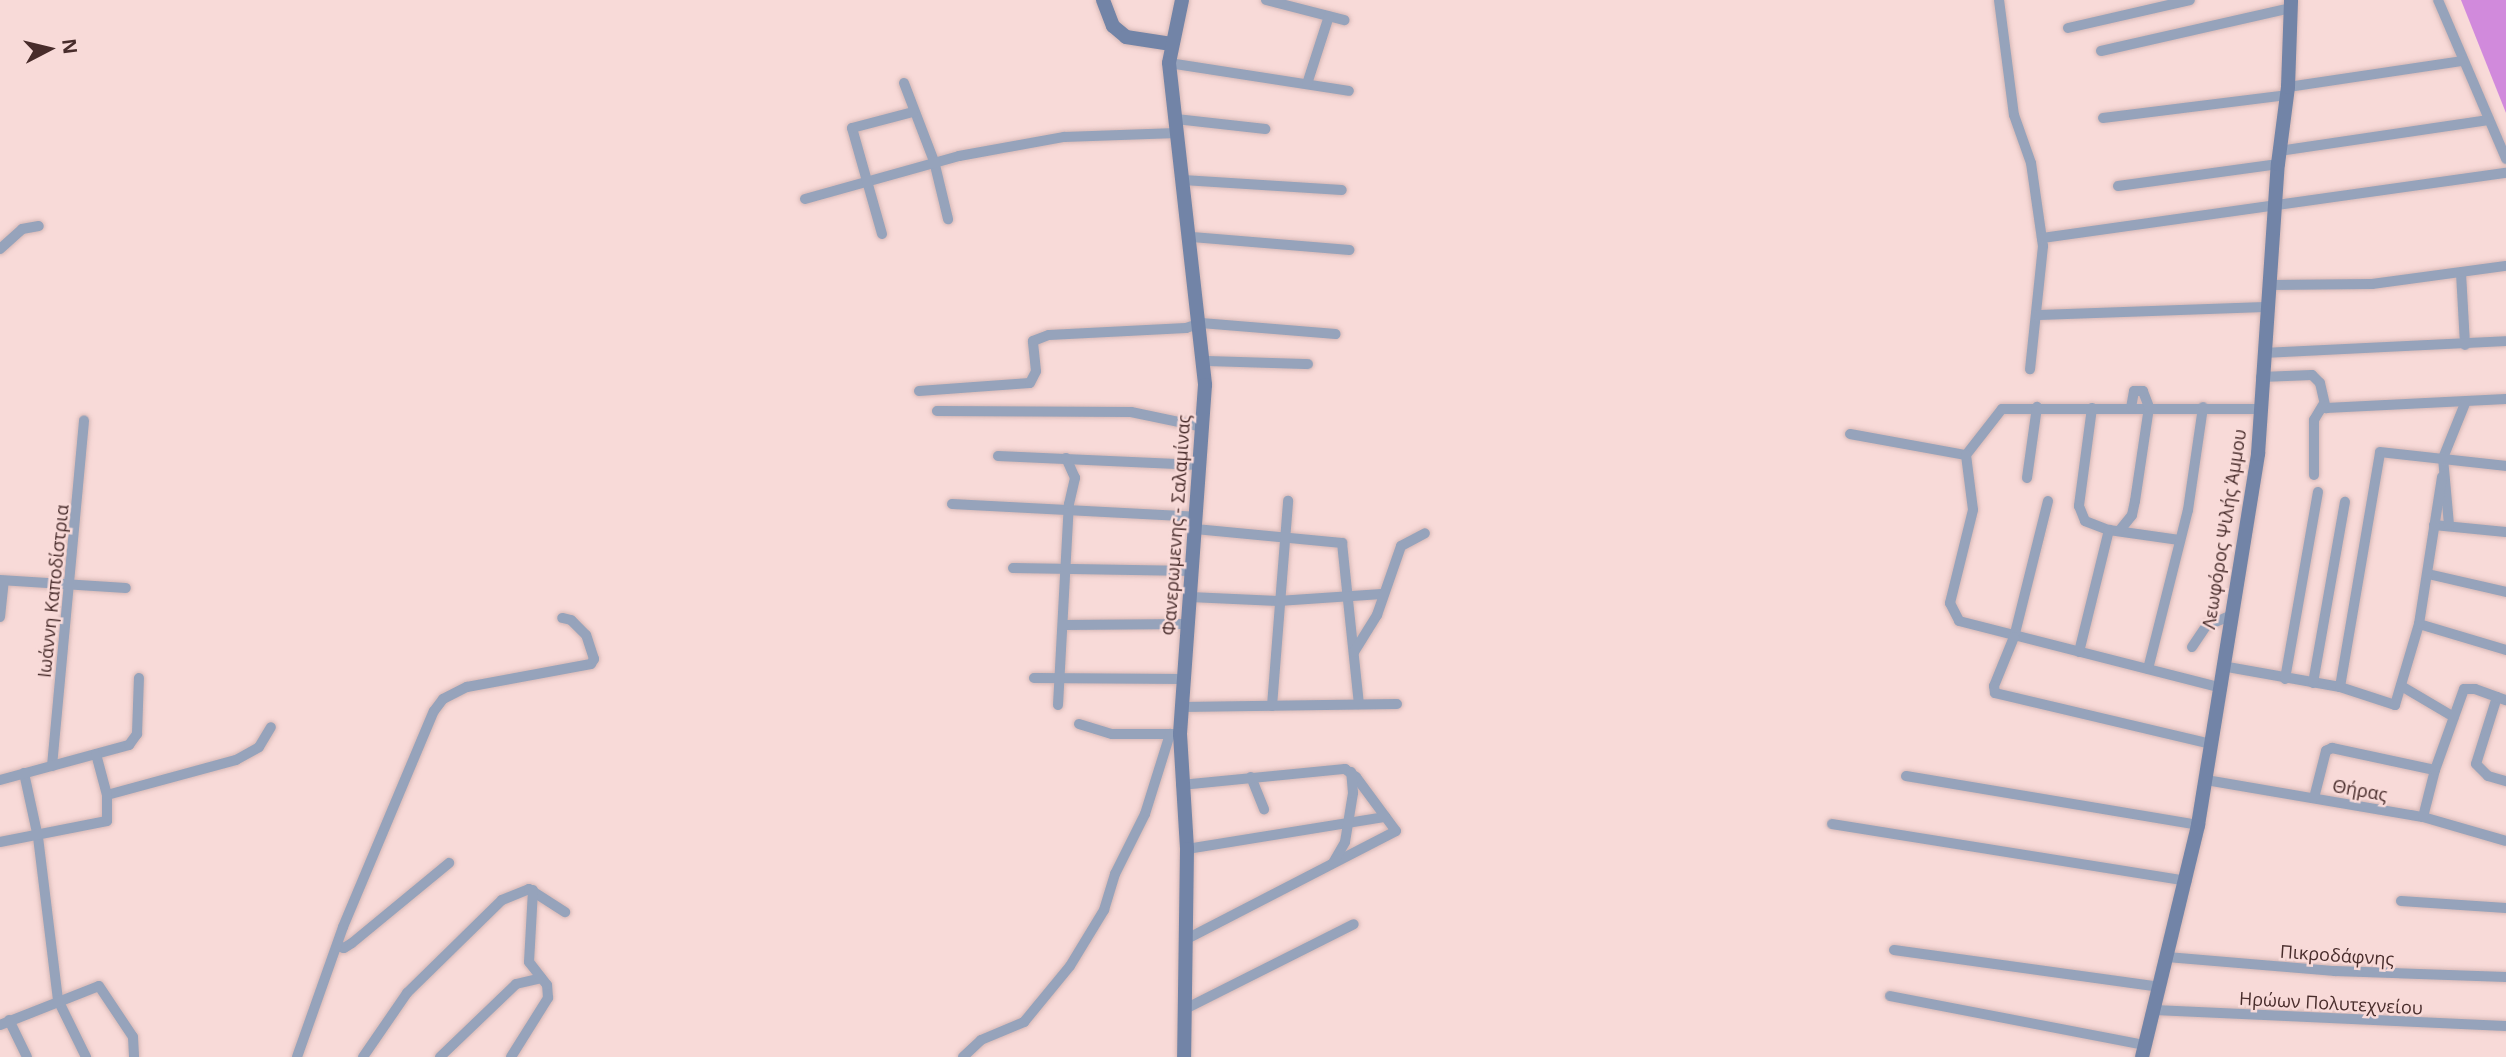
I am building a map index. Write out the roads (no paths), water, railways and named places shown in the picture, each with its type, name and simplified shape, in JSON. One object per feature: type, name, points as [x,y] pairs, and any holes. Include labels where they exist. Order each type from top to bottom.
[{"type":"street","points":[[1103,0],[1113,26],[1126,37],[1172,37],[1171,0]]},
{"type":"street","name":"Φανερωμενης - Σαλαμίνας","points":[[1182,0],[1172,37],[1170,63],[1205,361],[1189,624],[1182,707],[1175,734],[1187,849],[1184,1057]]},
{"type":"street","points":[[1266,0],[1344,20]]},
{"type":"street","points":[[1999,0],[2014,115],[2031,163],[2042,238],[2030,369]]},
{"type":"street","points":[[2068,28],[2190,0]]},
{"type":"street","points":[[2438,0],[2506,159]]},
{"type":"street","points":[[2101,51],[2290,4]]},
{"type":"street","name":"Λεωφόρος Ψιλής Άμμου","points":[[2144,1051],[2198,825],[2218,687],[2259,454],[2261,377],[2274,207],[2288,91],[2290,4]]},
{"type":"street","points":[[1307,84],[1329,16]]},
{"type":"street","points":[[2104,118],[2288,91],[2463,61]]},
{"type":"street","points":[[1170,63],[1349,91]]},
{"type":"street","points":[[904,83],[934,161],[948,219]]},
{"type":"street","points":[[881,234],[853,126],[913,112]]},
{"type":"street","points":[[2118,186],[2489,120]]},
{"type":"street","points":[[805,200],[934,161],[1064,137],[1177,126],[1265,130]]},
{"type":"street","points":[[2042,238],[2506,173]]},
{"type":"street","points":[[1183,180],[1342,190]]},
{"type":"street","points":[[0,249],[22,229],[39,226]]},
{"type":"street","points":[[1192,237],[1349,250]]},
{"type":"street","points":[[2270,285],[2372,284],[2506,267]]},
{"type":"street","points":[[2461,273],[2465,345]]},
{"type":"street","points":[[2037,315],[2267,307]]},
{"type":"street","points":[[919,391],[1030,383],[1035,371],[1037,337],[1186,328],[1201,323],[1336,334]]},
{"type":"street","points":[[2263,353],[2506,341]]},
{"type":"street","points":[[1205,361],[1308,364]]},
{"type":"street","points":[[2261,377],[2312,375],[2320,383],[2323,405],[2314,420],[2314,475]]},
{"type":"street","points":[[2079,652],[2114,530],[2132,515],[2149,407],[2139,390],[2131,396],[2130,408]]},
{"type":"street","points":[[2323,405],[2506,399]]},
{"type":"street","points":[[2222,666],[2340,687],[2389,706],[2399,701],[2419,624],[2443,458],[2466,401]]},
{"type":"street","points":[[1850,434],[1966,455],[1976,447],[1997,411],[2037,407],[2261,409]]},
{"type":"street","points":[[2027,478],[2037,407]]},
{"type":"street","points":[[2148,669],[2188,510],[2203,407]]},
{"type":"street","points":[[2092,408],[2079,506],[2085,521],[2114,530],[2179,540]]},
{"type":"street","points":[[937,411],[1131,412],[1203,427]]},
{"type":"street","name":"Ιωάννη Καποδίστρια","points":[[52,766],[84,420]]},
{"type":"street","points":[[2340,687],[2377,458],[2385,450],[2506,466]]},
{"type":"street","points":[[1966,455],[1972,520],[1951,613],[1959,621],[2218,687]]},
{"type":"street","points":[[998,456],[1199,465]]},
{"type":"street","points":[[1058,705],[1075,470],[1066,458]]},
{"type":"street","points":[[2442,477],[2449,525]]},
{"type":"street","points":[[2285,679],[2318,492]]},
{"type":"street","points":[[1272,705],[1278,601],[1288,501]]},
{"type":"street","points":[[2048,501],[2014,637],[1994,686],[1995,693],[2211,744]]},
{"type":"street","points":[[2313,683],[2345,502]]},
{"type":"street","points":[[953,504],[1195,523],[1285,538],[1342,543],[1359,704]]},
{"type":"street","points":[[2434,525],[2506,532]]},
{"type":"street","points":[[1353,652],[1375,618],[1401,546],[1424,533]]},
{"type":"street","points":[[1013,568],[1192,571]]},
{"type":"street","points":[[2428,574],[2506,592]]},
{"type":"street","points":[[0,617],[2,580],[126,588]]},
{"type":"street","points":[[1191,597],[1278,601],[1382,594]]},
{"type":"street","points":[[2192,647],[2206,626],[2230,616]]},
{"type":"street","points":[[297,1057],[337,946],[438,705],[467,687],[591,664],[594,659],[586,635],[571,620],[562,618]]},
{"type":"street","points":[[1063,625],[1189,624]]},
{"type":"street","points":[[2419,624],[2506,650]]},
{"type":"street","points":[[0,780],[135,741],[139,678]]},
{"type":"street","points":[[1034,678],[1184,678]]},
{"type":"street","points":[[2403,687],[2454,717]]},
{"type":"street","points":[[2423,817],[2435,769],[2464,690],[2502,698],[2476,764],[2487,776],[2506,781]]},
{"type":"street","points":[[1182,707],[1396,704]]},
{"type":"street","points":[[963,1057],[981,1040],[1024,1022],[1070,966],[1104,910],[1115,874],[1146,814],[1175,734],[1112,734],[1079,724]]},
{"type":"street","points":[[107,795],[236,760],[259,747],[271,727]]},
{"type":"street","points":[[2314,798],[2326,751],[2332,748],[2435,769]]},
{"type":"street","points":[[0,842],[38,837],[107,821],[107,795],[96,754]]},
{"type":"street","points":[[1181,785],[1329,769],[1351,772],[1396,831],[1187,939]]},
{"type":"street","points":[[1333,863],[1345,842],[1353,793],[1351,772]]},
{"type":"street","points":[[24,773],[38,837],[58,1000],[86,1057]]},
{"type":"street","points":[[1906,776],[2198,825]]},
{"type":"street","points":[[1251,777],[1264,810]]},
{"type":"street","name":"Θήρας","points":[[2206,780],[2423,817],[2506,841]]},
{"type":"street","points":[[1187,849],[1384,817]]},
{"type":"street","points":[[1832,824],[2186,881]]},
{"type":"street","points":[[337,946],[344,948],[352,943],[449,863]]},
{"type":"street","points":[[511,1057],[548,998],[541,978],[532,969],[528,956],[533,890]]},
{"type":"street","points":[[363,1057],[394,1008],[422,977],[513,892],[533,890],[565,912]]},
{"type":"street","points":[[2401,901],[2506,908]]},
{"type":"street","points":[[1183,1010],[1354,924]]},
{"type":"street","points":[[1894,950],[2160,987]]},
{"type":"street","name":"Πικροδάφνης","points":[[2167,957],[2335,971],[2506,977]]},
{"type":"street","points":[[440,1057],[516,984],[541,978]]},
{"type":"street","points":[[27,1057],[5,1023],[99,986],[133,1037],[134,1057]]},
{"type":"street","points":[[1891,996],[2144,1051]]},
{"type":"street","name":"Ηρώων Πολυτεχνείου","points":[[2154,1010],[2506,1026]]}]
